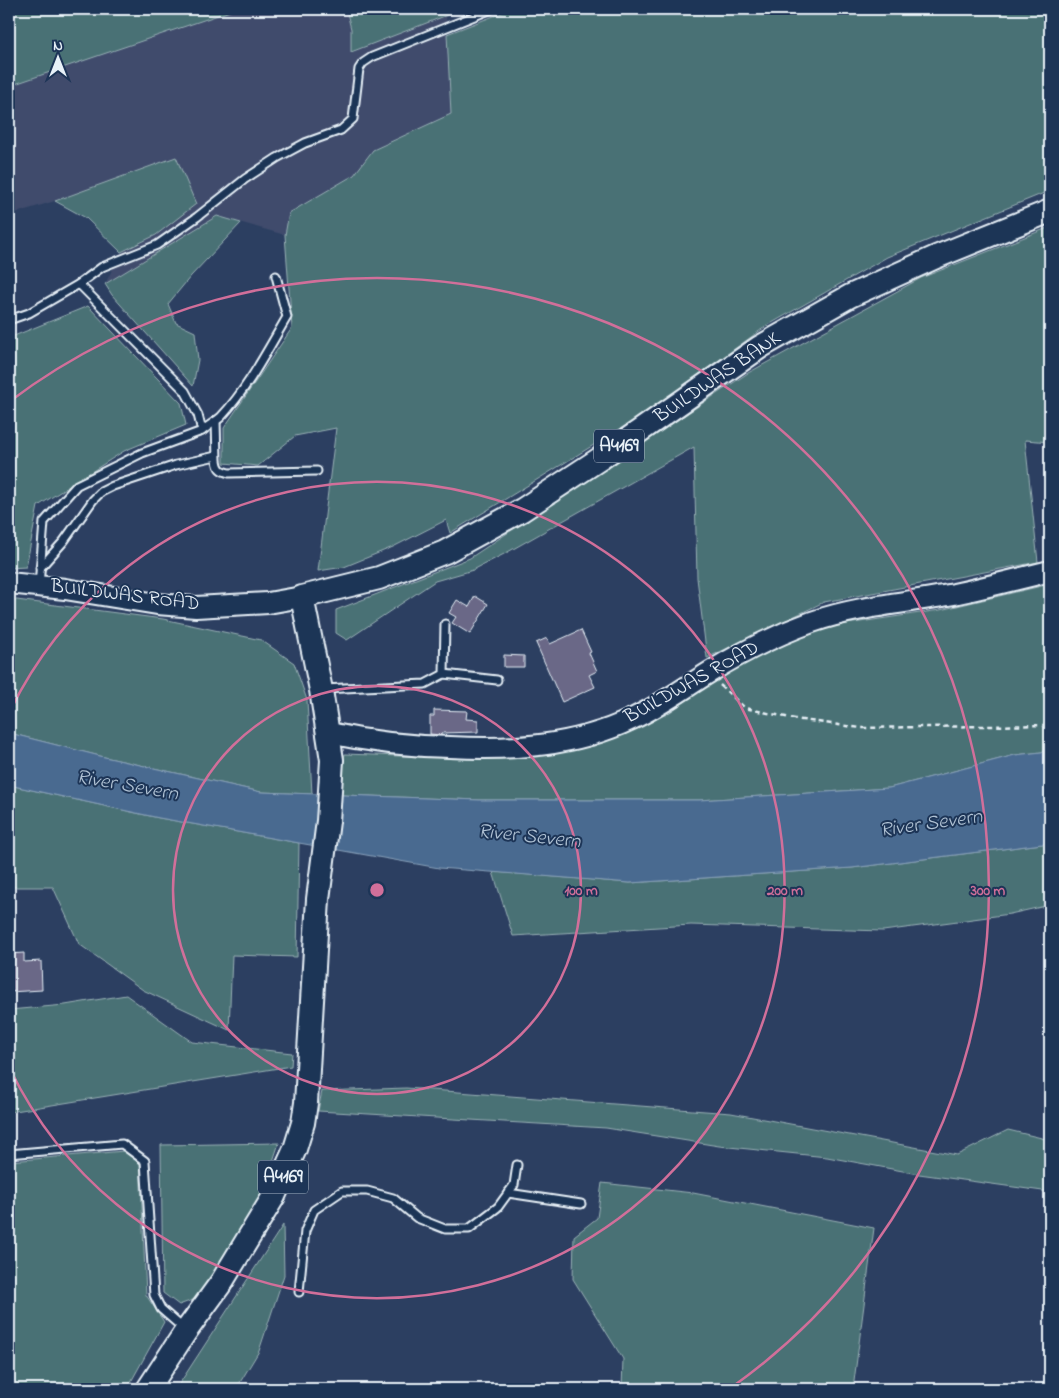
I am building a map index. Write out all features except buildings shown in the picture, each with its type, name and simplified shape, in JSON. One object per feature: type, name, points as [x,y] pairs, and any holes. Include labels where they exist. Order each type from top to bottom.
[{"type":"main road","name":"BUILDWAS BANK","points":[[302,598],[379,578],[445,552],[522,510],[601,458],[760,347],[850,296],[936,257],[1050,211]]},
{"type":"main road","points":[[302,598],[329,733]]},
{"type":"main road","name":"A4169","points":[[148,1389],[186,1331],[221,1283],[274,1196],[295,1149],[303,1123],[306,1103],[318,899],[328,821],[332,760],[329,733]]},
{"type":"street","name":"BUILDWAS ROAD","points":[[329,733],[366,741],[415,746],[482,748],[543,746],[571,741],[631,720],[665,702],[749,649],[815,621],[850,612],[955,594],[1050,571]]},
{"type":"street","name":"BUILDWAS ROAD","points":[[9,583],[39,577],[157,604],[196,606],[234,606],[302,598]]},
{"type":"lane","points":[[9,320],[30,314],[79,284],[102,267],[157,245],[197,217],[245,179],[277,158],[305,143],[341,130],[353,119],[359,69],[372,56],[492,9]]},
{"type":"lane","points":[[39,577],[44,522],[76,485],[142,453],[202,430],[220,418],[239,394],[264,357],[287,317],[276,276]]},
{"type":"lane","points":[[79,284],[185,391],[198,415],[202,430]]},
{"type":"lane","points":[[216,421],[216,456],[218,467],[222,471],[229,473],[317,471]]},
{"type":"lane","points":[[39,577],[93,500],[102,492],[113,486],[176,465],[216,456]]},
{"type":"lane","points":[[444,674],[445,624]]},
{"type":"lane","points":[[321,690],[426,684],[444,674],[497,680]]},
{"type":"lane","points":[[9,1154],[122,1144],[146,1161],[154,1295],[161,1309],[186,1331]]},
{"type":"lane","points":[[299,1292],[305,1231],[314,1210],[342,1190],[367,1190],[393,1198],[418,1218],[446,1229],[469,1229],[498,1207],[508,1194],[514,1185],[517,1165]]},
{"type":"lane","points":[[508,1194],[581,1204]]},
{"type":"path","points":[[710,672],[725,691],[745,708],[795,719],[861,728],[1050,724]]},
{"type":"shaded area","points":[[236,9],[346,9],[351,29],[351,52],[446,15],[451,114],[373,150],[354,175],[289,213],[285,235],[217,216],[105,284],[121,252],[156,235],[176,158],[55,201],[9,215],[9,86]]},
{"type":"green space","points":[[9,9],[236,9],[9,86]]},
{"type":"green space","points":[[346,9],[463,9],[351,52],[351,29]]},
{"type":"green space","points":[[512,9],[1050,9],[1050,178],[1044,181],[1049,189],[1044,193],[887,257],[765,327],[641,416],[450,533],[446,520],[393,547],[344,567],[318,571],[336,428],[295,436],[258,466],[224,463],[224,428],[292,328],[285,235],[289,213],[354,175],[373,150],[451,114],[447,34]]},
{"type":"green space","points":[[176,157],[196,204],[156,235],[121,252],[86,218],[55,201]]},
{"type":"green space","points":[[217,216],[241,223],[191,276],[168,304],[176,323],[195,332],[198,360],[193,386],[112,295],[105,284]]},
{"type":"green space","points":[[1050,227],[1050,442],[1025,440],[1038,562],[824,602],[707,658],[697,578],[694,447],[506,553],[473,570],[435,581],[347,640],[336,633],[336,610],[470,558],[748,373],[921,278]]},
{"type":"green space","points":[[88,306],[181,403],[186,425],[124,451],[38,506],[26,567],[9,568],[9,338]]},
{"type":"green space","points":[[1050,584],[1050,751],[1015,755],[889,788],[699,800],[480,800],[342,795],[339,781],[345,754],[483,759],[594,746],[667,714],[716,680],[770,649],[827,627],[940,610]]},
{"type":"green space","points":[[9,599],[163,619],[261,640],[294,663],[307,700],[312,794],[261,792],[100,756],[9,733]]},
{"type":"green space","points":[[9,785],[159,818],[299,843],[297,957],[232,955],[229,1030],[143,990],[79,944],[53,887],[9,887]]},
{"type":"green space","points":[[1050,843],[1050,905],[1010,914],[883,931],[691,925],[513,936],[493,872],[630,883],[852,868]]},
{"type":"green space","points":[[126,995],[192,1042],[292,1053],[291,1066],[9,1112],[9,1010],[65,1005]]},
{"type":"green space","points":[[406,1088],[731,1113],[957,1155],[1008,1130],[1050,1140],[1050,1192],[919,1174],[827,1157],[719,1146],[606,1128],[318,1111],[322,1091]]},
{"type":"green space","points":[[279,1143],[269,1183],[246,1224],[198,1298],[179,1305],[163,1293],[161,1145]]},
{"type":"green space","points":[[124,1151],[140,1162],[146,1295],[164,1322],[127,1389],[9,1389],[9,1163],[11,1161]]},
{"type":"green space","points":[[602,1183],[693,1193],[874,1228],[853,1389],[622,1389],[623,1359],[573,1279],[574,1236],[597,1218]]},
{"type":"green space","points":[[283,1225],[284,1275],[259,1351],[236,1389],[176,1389]]},
{"type":"water","name":"River Severn","points":[[9,733],[100,756],[261,792],[480,800],[699,800],[889,788],[1015,755],[1050,751],[1050,843],[852,868],[630,883],[439,868],[159,818],[9,785]]}]
